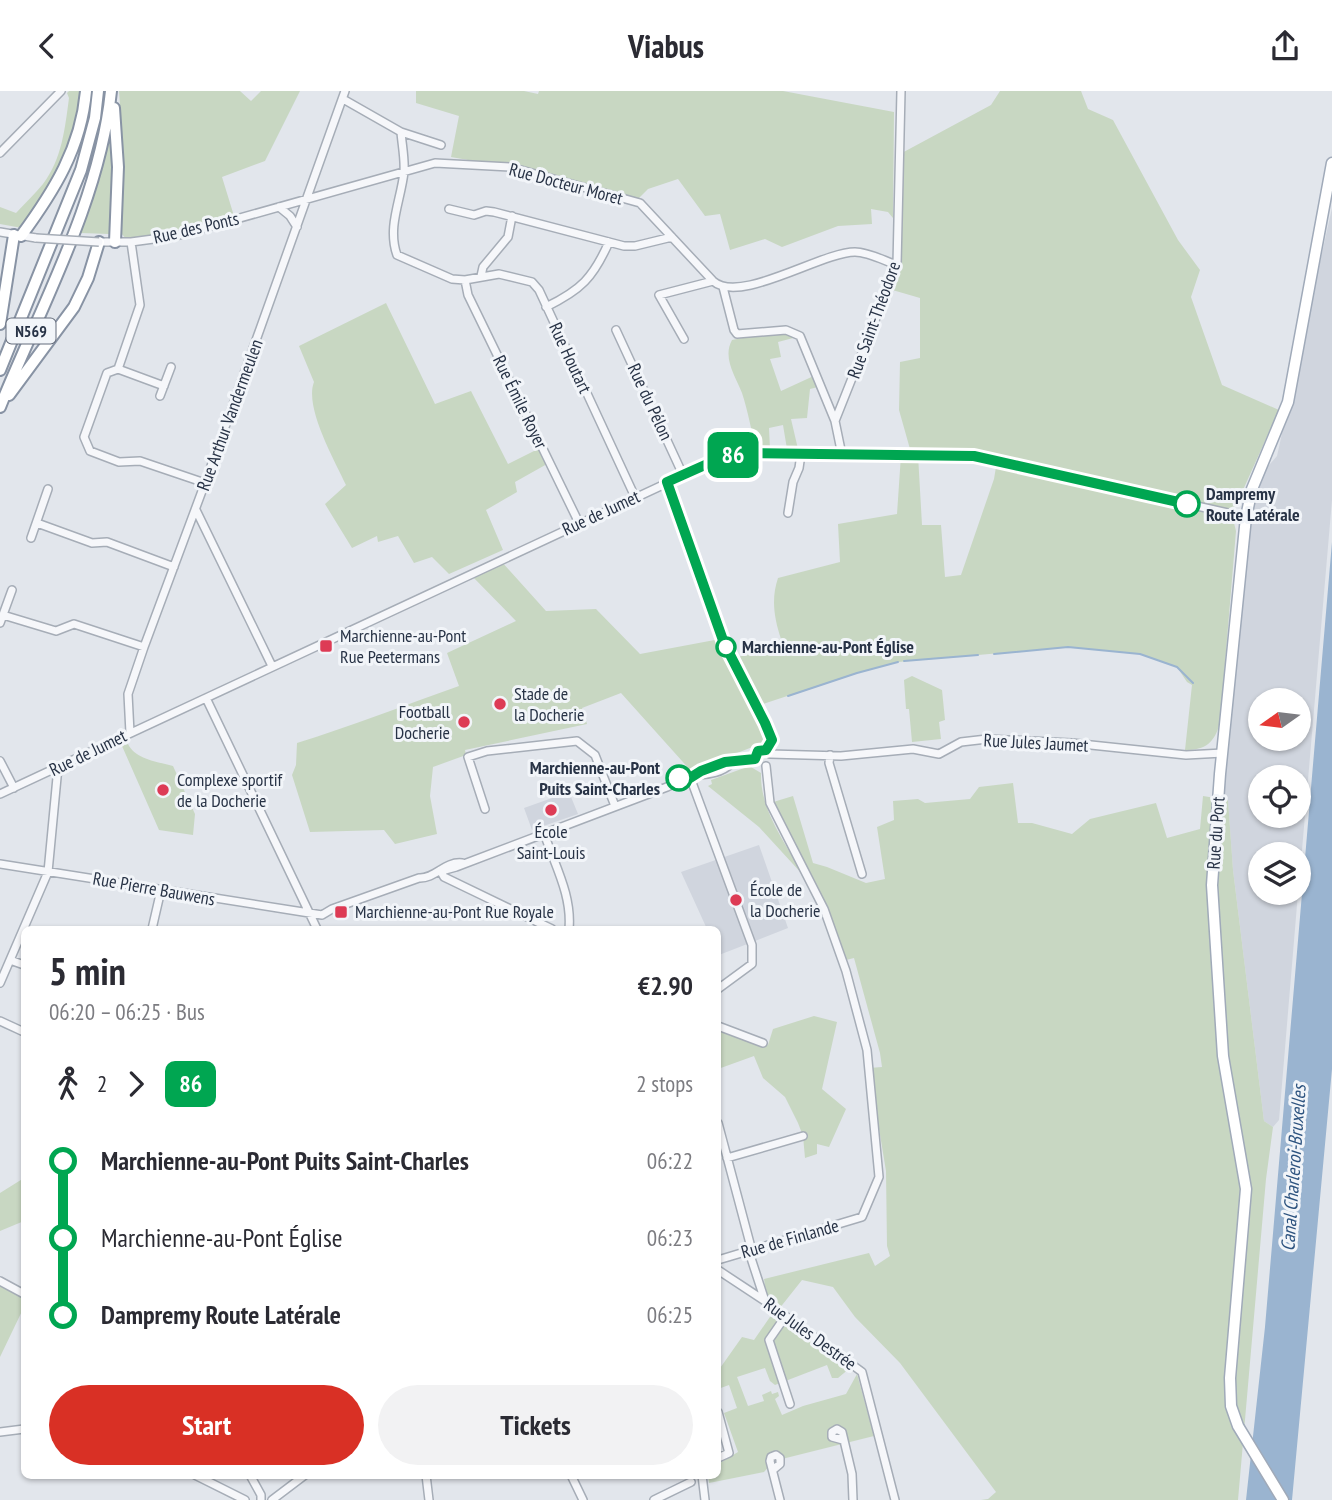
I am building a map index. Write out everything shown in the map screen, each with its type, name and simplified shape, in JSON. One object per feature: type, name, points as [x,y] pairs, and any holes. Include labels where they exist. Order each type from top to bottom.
[{"type":"highway","points":[[0,324],[18,235],[48,199],[73,152],[85,109],[86,91]]},
{"type":"highway","name":"N569","points":[[0,370],[81,170],[99,91]]},
{"type":"highway","points":[[112,91],[118,167],[115,242]]},
{"type":"highway","name":"N569","points":[[0,408],[78,221],[108,121],[112,91]]},
{"type":"highway","points":[[0,408],[74,307],[88,278],[99,242]]},
{"type":"main road","name":"Rue du Port","points":[[1283,1500],[1245,1439],[1231,1406],[1230,1378],[1246,1189],[1223,1056],[1212,885],[1220,774],[1246,517],[1252,489],[1288,402],[1332,163]]},
{"type":"street","points":[[0,153],[61,91]]},
{"type":"street","name":"Rue Saint-Théodore","points":[[835,421],[897,265],[901,91]]},
{"type":"street","points":[[344,95],[401,132],[441,145]]},
{"type":"street","name":"Rue Arthur Vandermeulen","points":[[130,733],[128,694],[344,95]]},
{"type":"street","points":[[401,132],[404,171],[394,215],[394,246],[397,255],[452,279],[465,279]]},
{"type":"street","name":"Rue Docteur Moret","points":[[307,199],[435,163],[510,167],[640,203],[713,281],[723,287]]},
{"type":"street","name":"Rue des Ponts","points":[[0,232],[36,238],[131,242],[176,236],[307,199]]},
{"type":"street","points":[[279,207],[290,216],[297,227]]},
{"type":"street","points":[[449,209],[474,215],[486,211],[512,216],[624,246],[672,237]]},
{"type":"street","points":[[481,276],[483,267],[508,237],[512,216]]},
{"type":"street","points":[[118,369],[140,305],[131,242]]},
{"type":"street","points":[[546,307],[580,287],[600,262],[609,242]]},
{"type":"street","points":[[723,287],[733,288],[789,274],[821,260],[856,252],[897,265]]},
{"type":"street","name":"Rue Houtart","points":[[465,279],[499,274],[532,282],[635,497]]},
{"type":"street","name":"Rue Émile Royer","points":[[465,279],[468,295],[579,523]]},
{"type":"street","points":[[684,339],[659,295],[713,281]]},
{"type":"street","name":"Rue Saint-Théodore","points":[[723,287],[737,334],[786,330],[800,336],[835,421],[842,455]]},
{"type":"street","name":"Rue du Pélon","points":[[617,330],[683,475]]},
{"type":"street","points":[[160,396],[171,367]]},
{"type":"street","points":[[164,386],[118,369],[107,373],[84,437],[90,451],[119,462],[140,461],[205,483]]},
{"type":"street","name":"Rue de Jumet","points":[[0,795],[667,482],[734,454],[974,456],[1246,517]]},
{"type":"street","points":[[788,513],[801,454]]},
{"type":"street","points":[[667,482],[724,643],[772,740],[768,752],[771,761],[766,766],[759,765],[755,759]]},
{"type":"street","points":[[31,538],[48,489]]},
{"type":"street","points":[[196,510],[272,666]]},
{"type":"street","points":[[37,523],[92,543],[107,542],[174,567]]},
{"type":"street","points":[[0,623],[12,590]]},
{"type":"street","points":[[3,615],[56,631],[74,624],[144,647]]},
{"type":"street","points":[[206,698],[315,926]]},
{"type":"street","name":"Rue Jules Jaumet","points":[[768,752],[830,755],[913,749],[939,754],[961,742],[987,739],[1072,743],[1186,755],[1223,753]]},
{"type":"street","points":[[485,809],[468,757],[487,751],[577,741],[595,755],[615,806]]},
{"type":"street","points":[[755,759],[758,751],[768,752]]},
{"type":"street","points":[[830,755],[829,763],[862,874]]},
{"type":"street","points":[[690,778],[725,762],[755,759]]},
{"type":"street","points":[[0,761],[14,788]]},
{"type":"street","name":"Rue de Finlande","points":[[721,1259],[862,1217],[879,1177],[867,1050],[846,971],[824,909],[770,803],[766,766]]},
{"type":"street","points":[[25,926],[48,872],[58,767]]},
{"type":"street","points":[[309,914],[332,909],[430,876],[455,862],[462,863],[544,833],[677,782],[684,776],[690,778]]},
{"type":"street","points":[[690,778],[752,945],[752,964],[721,987]]},
{"type":"street","points":[[544,833],[566,891],[570,910],[569,926]]},
{"type":"street","name":"Rue Pierre Bauwens","points":[[0,864],[309,914]]},
{"type":"street","points":[[440,870],[444,877],[546,926]]},
{"type":"street","points":[[153,926],[161,890]]},
{"type":"street","points":[[0,983],[21,935]]},
{"type":"street","points":[[10,960],[21,964]]},
{"type":"street","points":[[0,1021],[21,1031]]},
{"type":"street","points":[[721,1027],[763,1043]]},
{"type":"street","points":[[727,1158],[803,1136]]},
{"type":"street","points":[[721,1138],[765,1301]]},
{"type":"street","name":"Rue Jules Destrée","points":[[721,1271],[862,1372],[895,1500]]},
{"type":"street","points":[[0,1281],[21,1292]]},
{"type":"street","points":[[785,1317],[769,1340],[790,1404]]},
{"type":"street","points":[[721,1423],[729,1453],[721,1457]]},
{"type":"street","points":[[0,1431],[21,1429]]},
{"type":"street","points":[[843,1440],[852,1474],[853,1500]]},
{"type":"street","points":[[774,1469],[780,1500]]},
{"type":"street","points":[[203,1479],[245,1500]]},
{"type":"street","points":[[252,1479],[261,1500]]},
{"type":"street","points":[[272,1500],[300,1479]]},
{"type":"street","points":[[426,1479],[429,1500]]},
{"type":"street","points":[[573,1479],[583,1500]]},
{"type":"street","points":[[702,1479],[705,1500]]},
{"type":"street","points":[[654,1500],[691,1482]]},
{"type":"shaded area","points":[[1332,208],[1332,500],[1311,745],[1311,688],[1248,688],[1248,751],[1310,751],[1309,765],[1248,765],[1248,828],[1304,828],[1303,842],[1248,842],[1248,905],[1297,905],[1279,1120],[1273,1127],[1264,1121],[1233,870],[1228,801],[1221,799],[1255,481],[1277,456]]},
{"type":"shaded area","name":"École Saint-Louis","points":[[569,792],[578,814],[532,830],[524,808]]},
{"type":"shaded area","name":"École de la Docherie","points":[[759,845],[788,928],[721,954],[721,926],[706,926],[681,872]]},
{"type":"green space","points":[[69,91],[84,91],[74,142],[51,188],[22,228],[0,224],[0,207],[16,213],[40,188],[55,164],[62,143]]},
{"type":"green space","points":[[119,91],[240,91],[251,101],[261,91],[300,91],[265,161],[222,177],[234,216],[127,240],[121,233],[124,162]]},
{"type":"green space","points":[[416,91],[524,91],[538,94],[539,91],[783,91],[894,112],[893,218],[888,212],[871,209],[872,224],[838,226],[782,247],[765,239],[730,250],[720,214],[705,216],[678,179],[648,189],[637,200],[508,167],[451,157],[459,116],[416,103]]},
{"type":"green space","points":[[1000,91],[1081,91],[1088,109],[1113,120],[1178,240],[1200,270],[1191,297],[1222,385],[1279,410],[1234,510],[1026,468],[1233,519],[1236,531],[1220,723],[1212,740],[1198,749],[1185,750],[1192,685],[1177,667],[1140,654],[1068,647],[898,662],[763,704],[753,698],[739,657],[781,639],[774,609],[778,578],[840,562],[838,524],[897,514],[901,455],[918,455],[922,525],[941,525],[945,577],[961,575],[994,479],[997,461],[910,449],[899,410],[900,362],[920,358],[920,298],[889,289],[899,224],[900,154],[991,105]]},
{"type":"green space","points":[[115,122],[112,223],[109,234],[81,233],[101,172],[109,135]]},
{"type":"green space","points":[[386,303],[435,404],[471,391],[508,464],[538,449],[547,464],[515,482],[517,492],[486,510],[503,550],[449,574],[432,557],[414,563],[398,536],[378,542],[377,536],[352,548],[325,504],[346,485],[317,419],[312,393],[314,382],[299,346]]},
{"type":"green space","points":[[778,331],[797,337],[778,342],[781,357],[770,359],[781,391],[818,374],[818,387],[810,389],[807,418],[791,419],[798,449],[787,449],[783,425],[769,428],[770,449],[756,448],[742,393],[729,360],[732,340]]},
{"type":"green space","name":"Stade de la Docherie","points":[[500,560],[546,611],[596,609],[640,654],[720,639],[760,725],[765,742],[691,771],[621,693],[582,708],[587,724],[465,750],[466,755],[433,767],[430,796],[437,834],[395,844],[384,830],[310,832],[292,775],[296,765],[297,743],[459,686],[447,653],[516,621],[470,574]]},
{"type":"green space","points":[[912,676],[942,690],[945,720],[939,722],[941,739],[912,742],[904,680]]},
{"type":"green space","name":"Complexe sportif de la Docherie","points":[[128,744],[141,756],[173,766],[195,814],[193,835],[159,830],[122,746]]},
{"type":"green space","points":[[747,767],[761,773],[769,814],[803,875],[759,827],[708,786],[712,784],[711,780]]},
{"type":"green space","points":[[1013,783],[1018,823],[1032,823],[1072,834],[1090,819],[1156,803],[1167,838],[1200,829],[1203,796],[1228,800],[1233,870],[1264,1121],[1273,1127],[1266,1179],[1238,1500],[981,1500],[988,1499],[996,1492],[900,1363],[855,1317],[833,1287],[802,1280],[779,1309],[767,1299],[764,1279],[869,1253],[875,1266],[890,1256],[887,1246],[886,1171],[869,1068],[882,1067],[880,1053],[854,958],[842,961],[833,928],[770,803],[793,796],[813,863],[866,883],[885,879],[877,827],[894,820],[893,801],[918,799],[925,803],[970,799],[979,787]]},
{"type":"green space","points":[[814,1016],[837,1022],[822,1089],[846,1109],[829,1147],[817,1144],[817,1154],[805,1158],[803,1136],[785,1097],[763,1078],[754,1056],[721,1068],[721,1027],[768,1045],[773,1029]]},
{"type":"green space","points":[[21,1180],[21,1222],[0,1231],[0,1193]]},
{"type":"green space","points":[[0,1284],[21,1296],[21,1313],[0,1357]]},
{"type":"green space","points":[[772,1314],[850,1368],[838,1378],[832,1378],[827,1365],[775,1385],[770,1381],[765,1368],[737,1377],[748,1406],[764,1401],[762,1395],[771,1391],[772,1394],[778,1392],[779,1396],[775,1399],[782,1415],[846,1394],[857,1374],[874,1436],[774,1461],[764,1472],[709,1483],[708,1479],[721,1479],[721,1462],[738,1452],[724,1413],[737,1408],[729,1385],[721,1388],[721,1367],[742,1337],[754,1340]]},
{"type":"water","name":"Canal Charleroi-Bruxelles","points":[[1332,542],[1332,1069],[1292,1500],[1246,1500],[1265,1327],[1301,905],[1311,905],[1311,842],[1306,842],[1308,828],[1311,828],[1311,788]]},
{"type":"waterway","points":[[994,654],[1068,647],[1140,654],[1177,667],[1193,683]]},
{"type":"waterway","points":[[904,661],[978,655]]},
{"type":"waterway","points":[[788,696],[898,662]]},
{"type":"bus line","name":"86","points":[[679,778],[690,778],[725,762],[755,759],[758,751],[766,750],[772,740],[724,643],[667,482],[734,454],[974,456],[1187,504]]},
{"type":"place","name":"Dampremy Route Latérale","points":[[1187,504]]},
{"type":"place","name":"Marchienne-au-Pont Rue Peetermans","points":[[326,646]]},
{"type":"place","name":"Marchienne-au-Pont Église","points":[[726,647]]},
{"type":"place","name":"Stade de la Docherie","points":[[500,704]]},
{"type":"place","name":"Football Docherie","points":[[464,722]]},
{"type":"place","name":"Marchienne-au-Pont Puits Saint-Charles","points":[[679,778]]},
{"type":"place","name":"Complexe sportif de la Docherie","points":[[163,790]]},
{"type":"place","name":"École Saint-Louis","points":[[551,810]]},
{"type":"place","name":"École de la Docherie","points":[[736,900]]},
{"type":"place","name":"Marchienne-au-Pont Rue Royale","points":[[341,912]]}]
